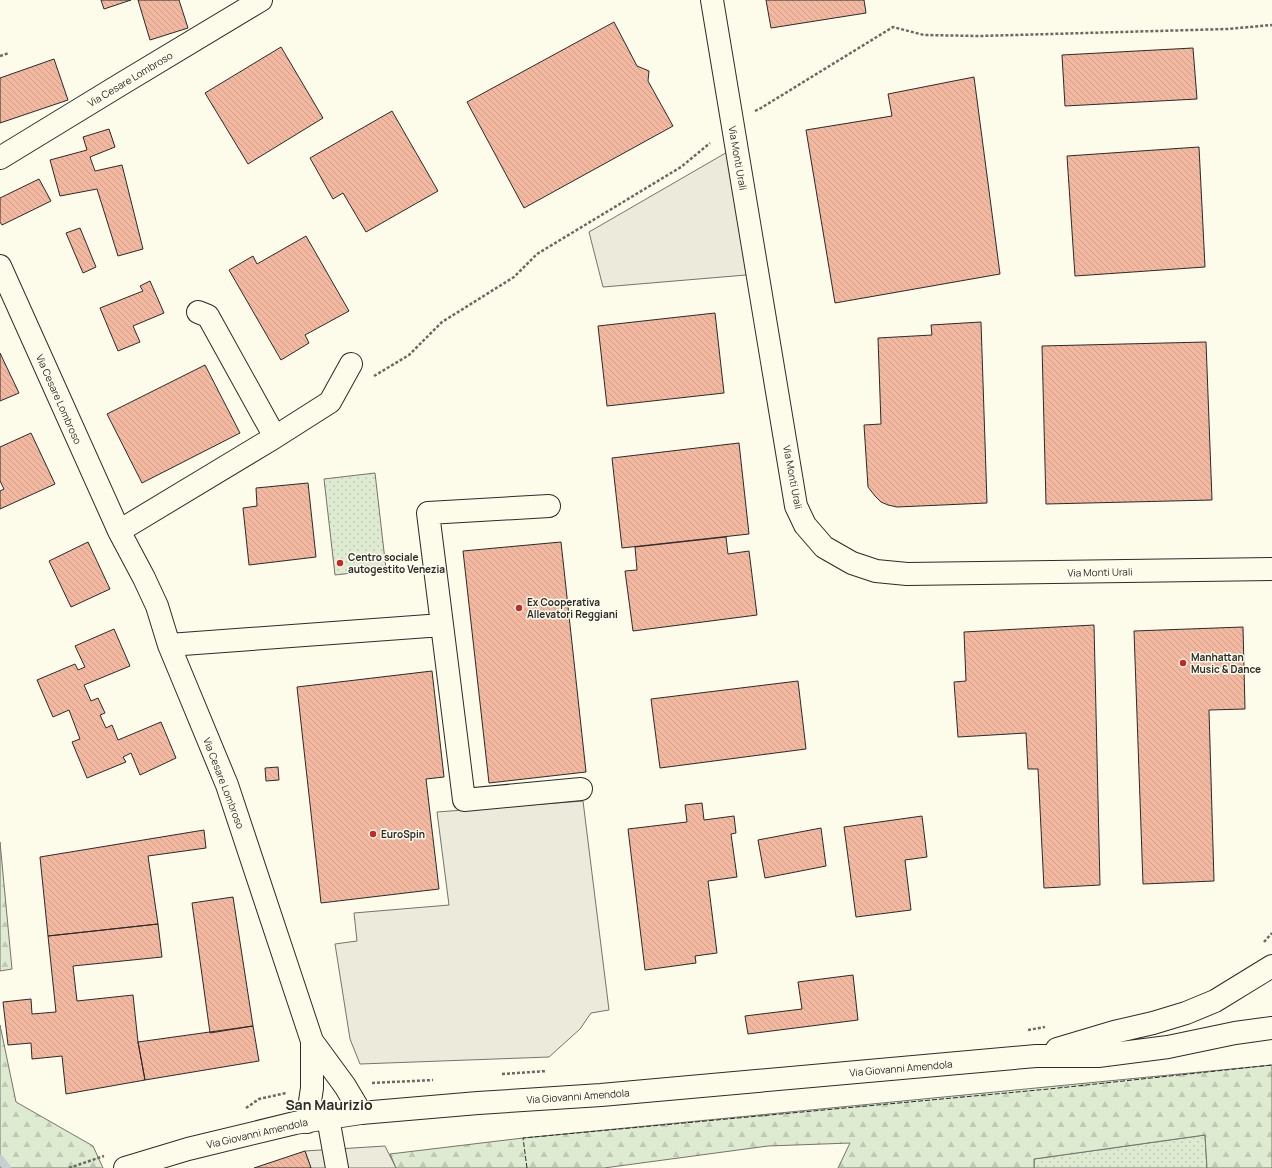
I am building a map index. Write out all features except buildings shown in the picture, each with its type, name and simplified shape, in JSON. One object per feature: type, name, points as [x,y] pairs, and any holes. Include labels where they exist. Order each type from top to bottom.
[{"type":"street","name":"Via Cesare Lombroso","points":[[0,158],[261,0]]},
{"type":"street","name":"Via Monti Urali","points":[[712,0],[796,506],[805,525],[824,547],[852,563],[876,571],[907,574],[1272,569]]},
{"type":"street","name":"Via Cesare Lombroso","points":[[0,266],[119,531],[157,606],[169,645],[227,785],[312,1041],[312,1088],[317,1120],[337,1168]]},
{"type":"street","points":[[198,312],[208,316],[275,437]]},
{"type":"street","points":[[119,531],[330,402],[351,364]]},
{"type":"street","points":[[549,506],[428,513],[464,800],[581,790]]},
{"type":"street","points":[[169,645],[442,626]]},
{"type":"street","name":"Via Giovanni Amendola","points":[[1036,1056],[1114,1032],[1153,1023],[1186,1013],[1215,1001],[1272,966]]},
{"type":"street","name":"Via Giovanni Amendola","points":[[125,1168],[188,1149],[295,1123],[361,1113],[478,1103],[601,1095],[1036,1056],[1098,1056],[1168,1047],[1235,1033],[1272,1028]]},
{"type":"street","name":"Via Cesare Lombroso","points":[[312,1041],[345,1086],[361,1113]]},
{"type":"path","points":[[370,378],[409,355],[442,322],[514,278],[537,254],[681,167],[712,141],[731,119],[761,108],[893,27],[924,35],[980,36],[1226,29],[1272,25]]},
{"type":"path","points":[[0,56],[9,53]]},
{"type":"path","points":[[1261,945],[1272,933]]},
{"type":"path","points":[[1025,1030],[1048,1026]]},
{"type":"path","points":[[496,1075],[554,1071]]},
{"type":"path","points":[[345,1086],[437,1080]]},
{"type":"path","points":[[69,1168],[86,1162]]},
{"type":"green space","points":[[375,473],[386,569],[335,575],[324,479]]},
{"type":"green space","points":[[0,842],[12,969],[0,971]]},
{"type":"green space","points":[[0,1025],[16,1102],[93,1146],[103,1168],[0,1168]]},
{"type":"green space","points":[[1272,1065],[1272,1168],[1207,1168],[1205,1135],[1034,1159],[1034,1168],[838,1168],[850,1143],[768,1146],[604,1168],[396,1168],[390,1154],[523,1138]]},
{"type":"green space","points":[[1205,1135],[1207,1168],[1034,1168],[1034,1159]]},
{"type":"shaded area","points":[[736,147],[758,274],[603,287],[589,232]]},
{"type":"shaded area","points":[[583,801],[609,1010],[591,1013],[580,1029],[549,1057],[360,1064],[350,1039],[335,944],[357,941],[354,913],[449,905],[437,812]]},
{"type":"shaded area","points":[[385,1146],[396,1168],[311,1168],[305,1151]]},
{"type":"waterway","points":[[0,1159],[7,1168]]},
{"type":"fence","points":[[527,1168],[523,1138],[1049,1089],[1272,1065]]},
{"type":"place","name":"Centro sociale autogestito Venezia","points":[[340,563]]},
{"type":"place","name":"Ex Cooperativa Allevatori Reggiani","points":[[519,608]]},
{"type":"place","name":"Manhattan Music & Dance","points":[[1183,663]]},
{"type":"place","name":"EuroSpin","points":[[373,834]]},
{"type":"district","name":"San Maurizio","points":[[329,1105]]}]
